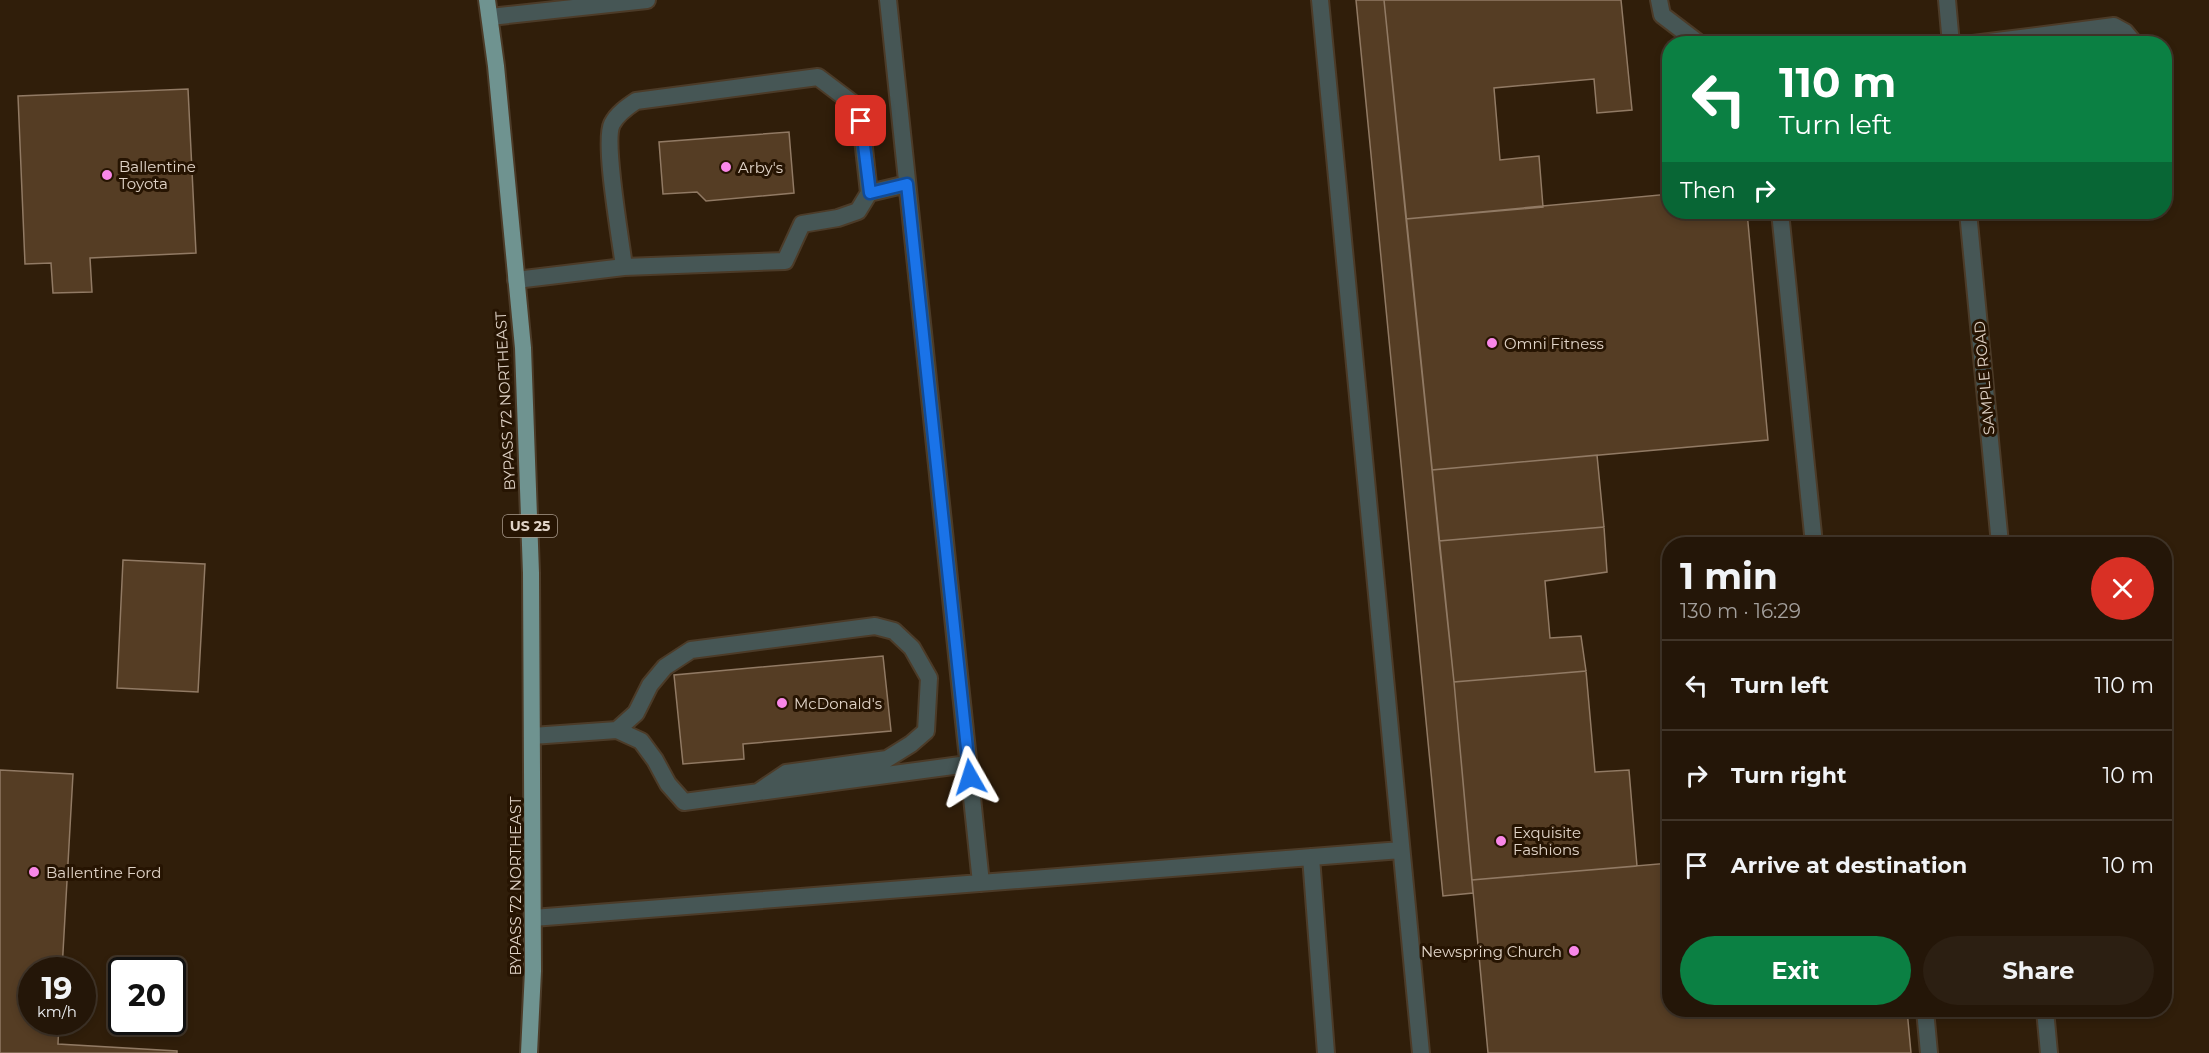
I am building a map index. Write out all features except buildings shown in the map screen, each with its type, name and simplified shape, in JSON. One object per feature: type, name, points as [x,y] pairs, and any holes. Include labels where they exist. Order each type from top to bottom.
[{"type":"highway","name":"BYPASS 72 NORTHEAST","points":[[489,8],[523,348],[531,573],[533,971],[529,1053]]},
{"type":"street","points":[[489,8],[647,0]]},
{"type":"street","points":[[888,0],[981,883]]},
{"type":"street","points":[[1320,0],[1421,1053]]},
{"type":"street","points":[[1659,0],[1662,15],[1690,36]]},
{"type":"street","points":[[1947,0],[1950,36]]},
{"type":"street","points":[[2036,36],[2114,26],[2128,36]]},
{"type":"street","points":[[516,280],[624,267],[785,261],[801,224],[838,218],[858,211],[870,193],[861,121],[851,102],[818,77],[636,101],[611,125],[608,147],[624,267]]},
{"type":"street","points":[[870,193],[907,184]]},
{"type":"street","points":[[1781,219],[1813,537]]},
{"type":"street","name":"SAMPLE ROAD","points":[[1969,219],[1999,537]]},
{"type":"street","points":[[617,730],[636,713],[650,685],[665,667],[692,650],[875,626],[894,631],[912,648],[929,678],[926,731],[887,759],[786,773],[758,792]]},
{"type":"street","points":[[532,736],[617,730],[641,741],[668,784],[684,802],[969,764]]},
{"type":"street","points":[[533,918],[1401,850]]},
{"type":"street","points":[[1311,857],[1326,1053]]},
{"type":"street","points":[[1926,1017],[1929,1053]]},
{"type":"street","points":[[2046,1017],[2049,1053]]},
{"type":"place","name":"Arby's","points":[[726,167]]},
{"type":"place","name":"Ballentine Toyota","points":[[107,175]]},
{"type":"place","name":"Omni Fitness","points":[[1492,343]]},
{"type":"place","name":"McDonald's","points":[[782,703]]},
{"type":"place","name":"Exquisite Fashions","points":[[1501,841]]},
{"type":"place","name":"Ballentine Ford","points":[[34,872]]},
{"type":"place","name":"Newspring Church","points":[[1574,951]]},
{"type":"route","points":[[861,121],[870,193],[907,184],[970,777]]}]
